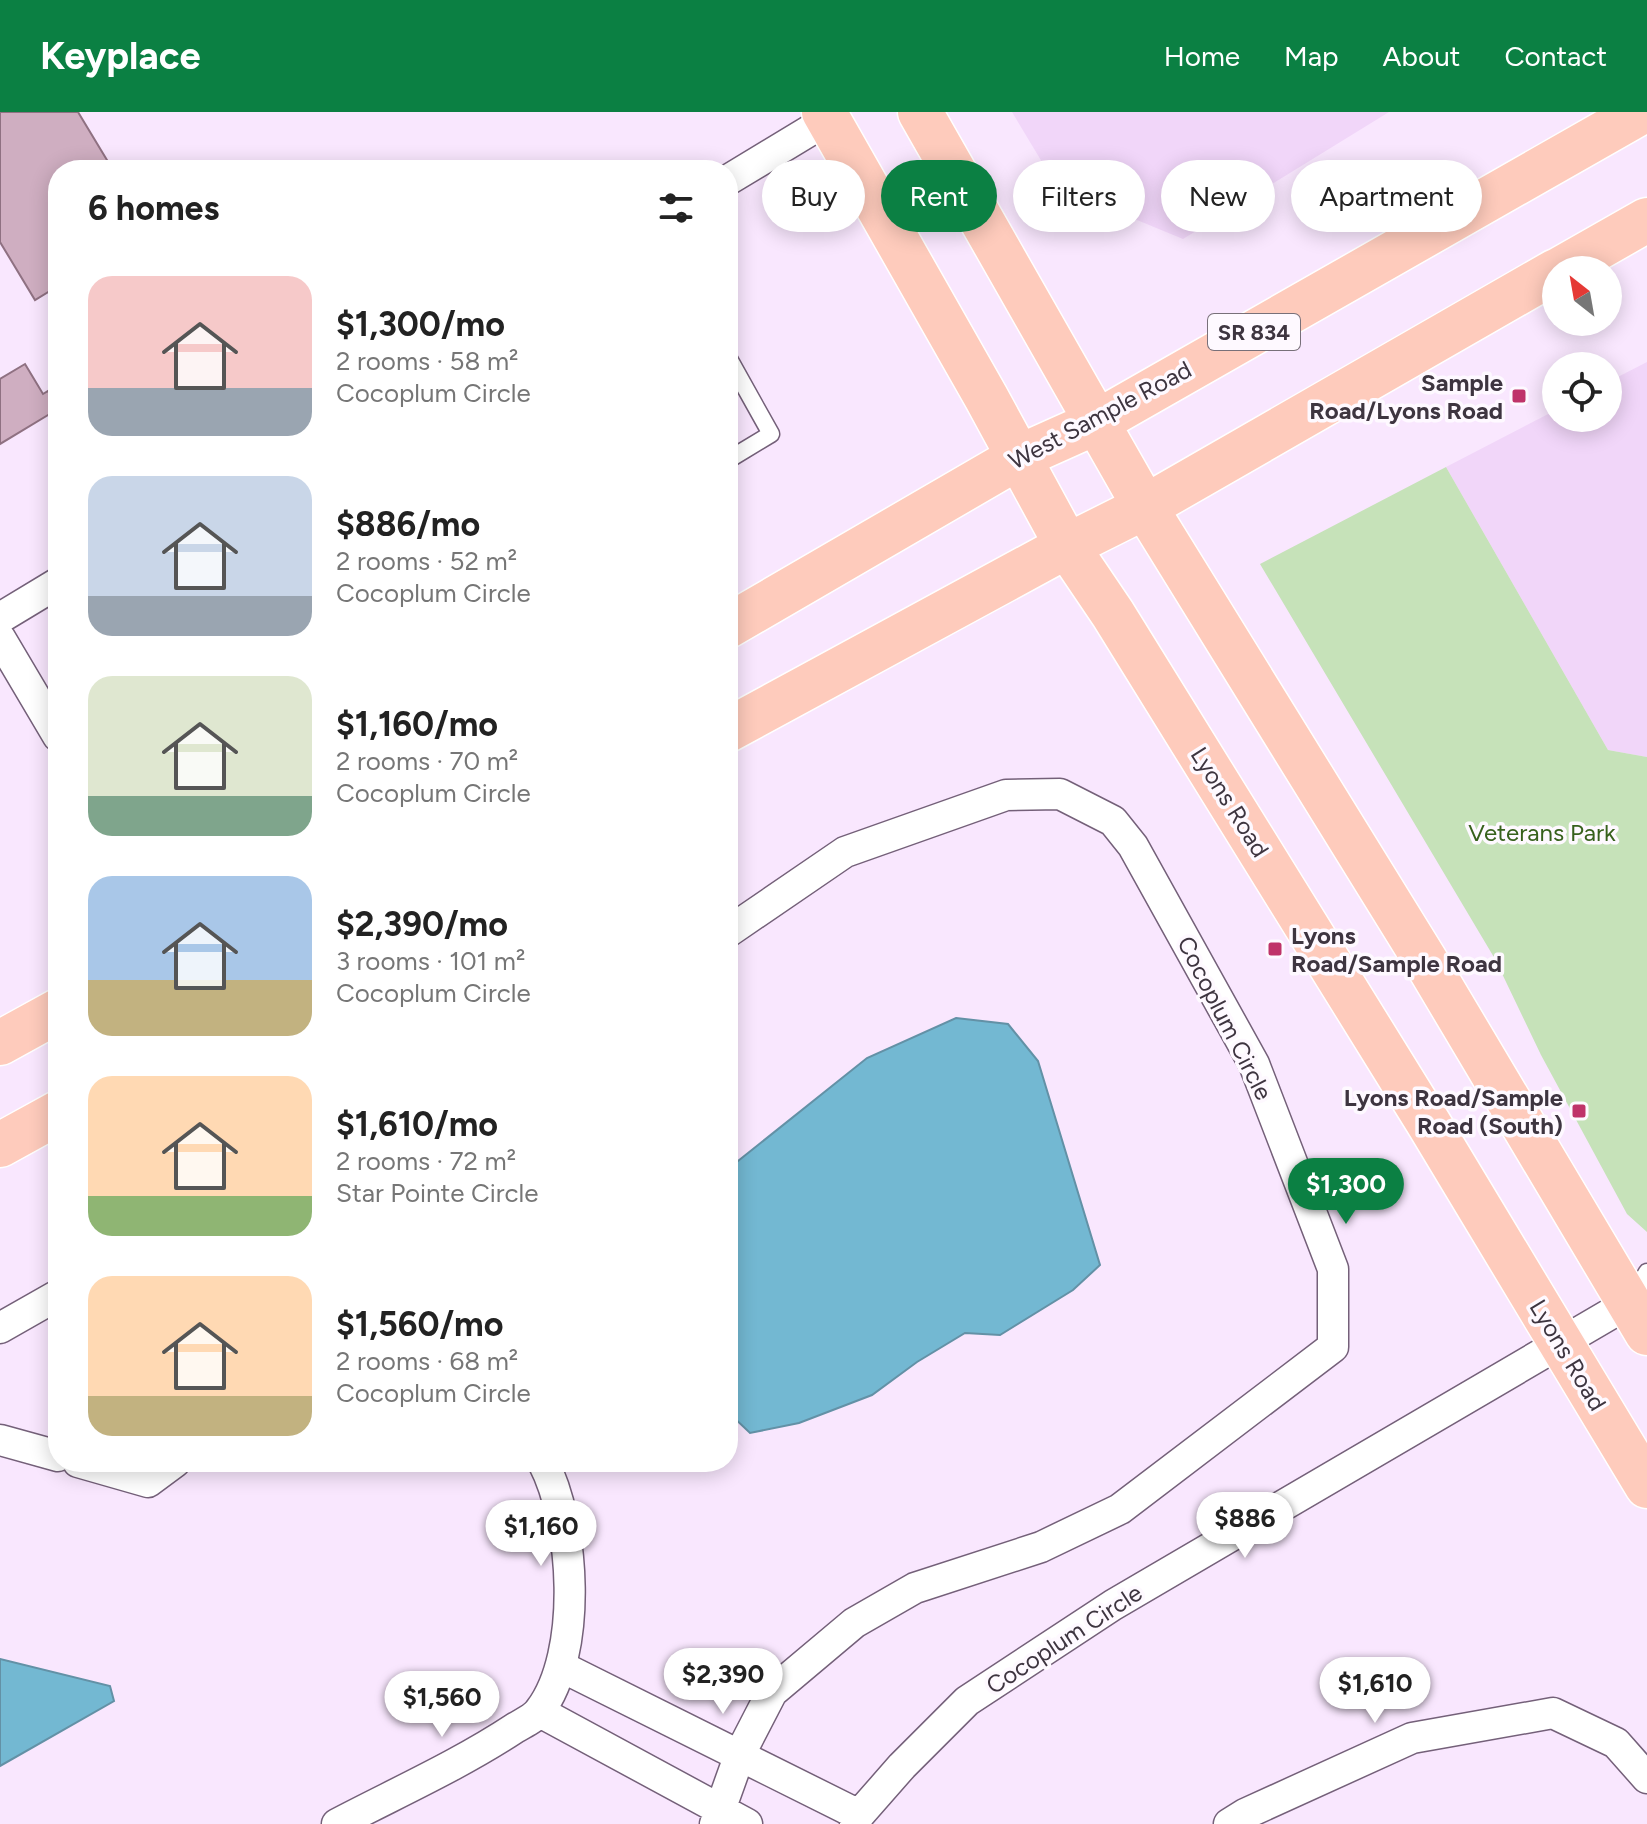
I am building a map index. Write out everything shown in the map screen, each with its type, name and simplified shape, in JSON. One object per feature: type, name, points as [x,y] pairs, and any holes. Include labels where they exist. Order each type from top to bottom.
[{"type":"main road","points":[[920,112],[1145,507],[1425,960],[1642,1302]]},
{"type":"main road","name":"West Sample Road","points":[[738,620],[1019,457],[1097,422],[1641,112]]},
{"type":"main road","name":"Lyons Road","points":[[826,116],[1067,546],[1113,614],[1429,1124],[1647,1486]]},
{"type":"main road","points":[[1583,256],[1647,220]]},
{"type":"main road","points":[[738,725],[1145,507],[1542,280]]},
{"type":"main road","points":[[0,1043],[48,1017]]},
{"type":"main road","points":[[0,1145],[48,1119]]},
{"type":"street","points":[[738,173],[826,116]]},
{"type":"street","points":[[0,618],[48,589]]},
{"type":"street","points":[[0,638],[48,719]]},
{"type":"street","name":"Cocoplum Circle","points":[[718,1816],[740,1754],[772,1692],[854,1623],[915,1588],[1041,1547],[1120,1509],[1333,1347],[1333,1269],[1254,1064],[1133,846],[1113,821],[1060,794],[1006,795],[845,852],[738,925]]},
{"type":"street","points":[[0,1328],[48,1301]]},
{"type":"street","name":"Cocoplum Circle","points":[[562,1667],[740,1754],[857,1820],[902,1766],[967,1701],[1113,1605],[1561,1343],[1642,1302]]},
{"type":"street","points":[[0,1440],[48,1453]]},
{"type":"street","points":[[113,1472],[148,1482],[162,1472]]},
{"type":"street","points":[[337,1824],[497,1740],[540,1712],[562,1667],[571,1596],[566,1534],[548,1472]]},
{"type":"street","points":[[540,1712],[718,1816],[747,1824]]},
{"type":"street","points":[[1229,1824],[1412,1738],[1553,1713],[1616,1743],[1647,1778]]},
{"type":"lane","points":[[738,375],[771,434],[738,454]]},
{"type":"shaded area","points":[[1012,112],[1389,112],[1311,160],[1291,160],[1291,172],[1275,182],[1275,160],[1161,160],[1161,230],[1145,223],[1145,160],[1041,160]]},
{"type":"shaded area","points":[[1166,232],[1194,232],[1183,239]]},
{"type":"shaded area","points":[[1647,362],[1647,757],[1608,750],[1446,467],[1542,417],[1542,432],[1622,432],[1622,375]]},
{"type":"green space","name":"Veterans Park","points":[[1446,467],[1608,750],[1647,757],[1647,1232],[1627,1214],[1541,1055],[1495,959],[1260,564]]},
{"type":"water","points":[[956,1018],[1008,1024],[1038,1061],[1100,1265],[1073,1290],[1000,1335],[965,1333],[917,1362],[872,1395],[799,1423],[750,1433],[738,1422],[738,1161],[867,1058]]},
{"type":"water","points":[[0,1659],[110,1686],[114,1701],[0,1766]]},
{"type":"building","points":[[0,112],[78,112],[107,160],[48,160],[48,292],[35,300],[0,242]]},
{"type":"building","points":[[25,364],[43,394],[48,391],[48,415],[0,444],[0,379]]},
{"type":"place","name":"Sample Road/Lyons Road","points":[[1519,396]]},
{"type":"place","name":"Lyons Road/Sample Road","points":[[1275,949]]},
{"type":"place","name":"Lyons Road/Sample Road (South)","points":[[1579,1111]]}]
